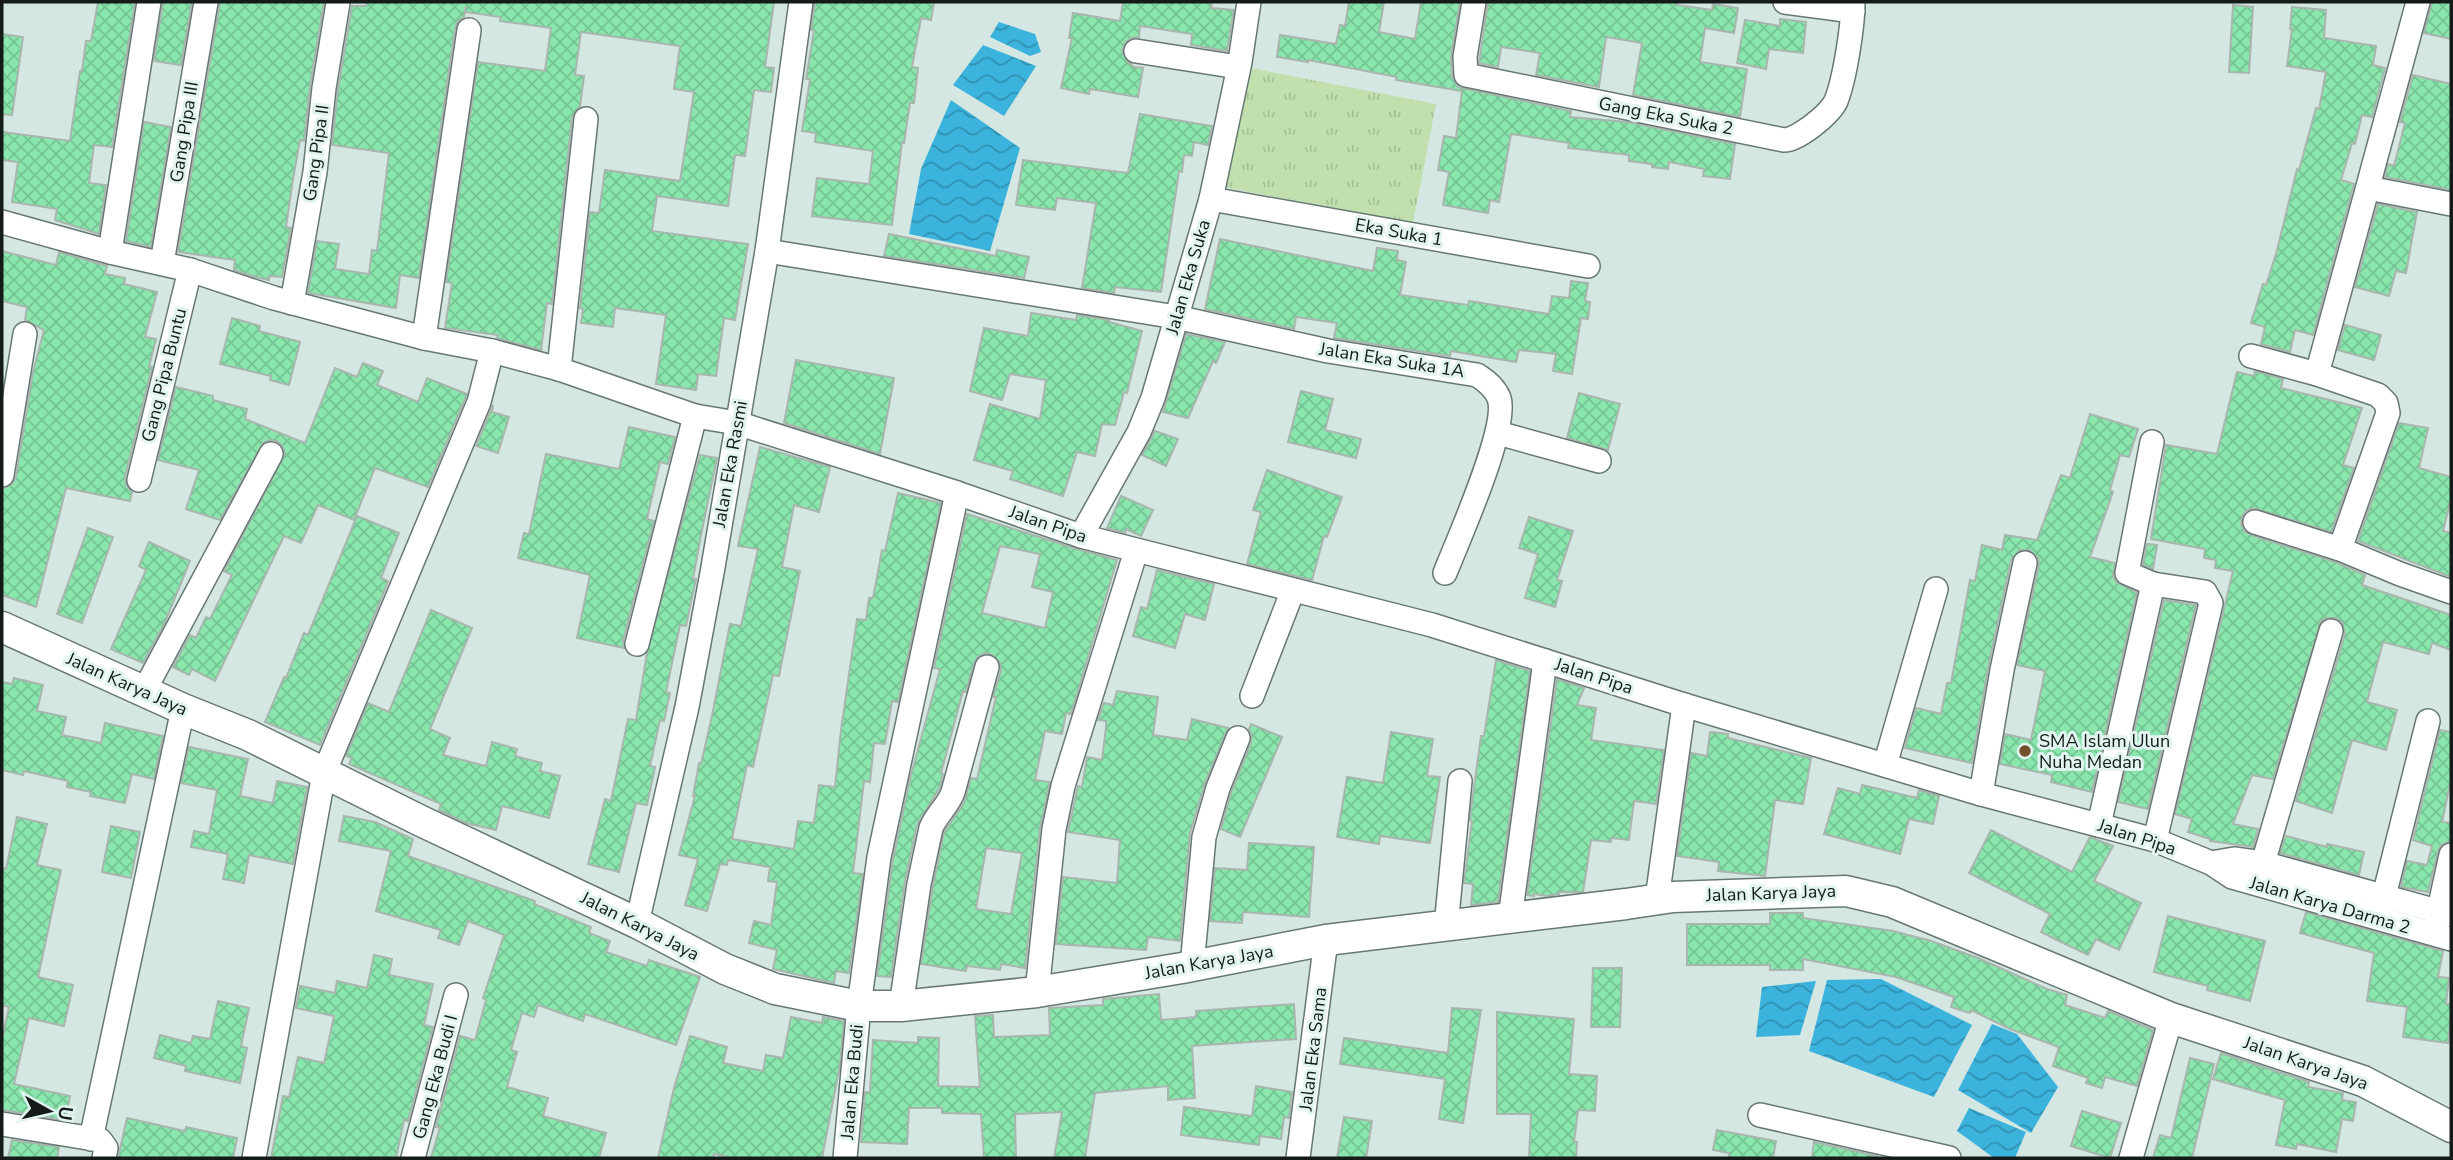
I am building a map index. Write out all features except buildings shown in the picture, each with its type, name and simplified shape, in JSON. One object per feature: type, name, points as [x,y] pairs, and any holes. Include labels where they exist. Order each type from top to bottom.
[{"type":"main road","name":"Jalan Karya Jaya","points":[[2,627],[183,709],[248,735],[637,923],[725,969],[775,989],[859,1006],[901,1006],[1037,992],[1326,940],[1657,899],[1846,891],[1892,902],[2171,1018],[2363,1081],[2451,1126]]},
{"type":"street","points":[[110,252],[149,2]]},
{"type":"street","name":"Gang Pipa III","points":[[162,263],[206,2]]},
{"type":"street","name":"Jalan Eka Rasmi","points":[[637,923],[687,707],[767,251],[801,2]]},
{"type":"street","name":"Jalan Eka Suka","points":[[1081,536],[1139,432],[1153,398],[1211,199],[1249,2]]},
{"type":"street","name":"Gang Eka Suka 2","points":[[1474,2],[1465,57],[1466,75],[1784,140],[1798,137],[1834,104],[1850,34],[1853,7]]},
{"type":"street","points":[[1785,2],[1853,7]]},
{"type":"street","points":[[2317,374],[2418,2]]},
{"type":"street","name":"Gang Pipa II","points":[[292,303],[315,172],[324,88],[338,3]]},
{"type":"street","points":[[424,338],[469,30]]},
{"type":"street","points":[[1136,51],[1238,67]]},
{"type":"street","points":[[559,369],[586,120]]},
{"type":"street","points":[[2368,188],[2451,204]]},
{"type":"street","name":"Eka Suka 1","points":[[1211,199],[1588,266]]},
{"type":"street","name":"Jalan Pipa","points":[[2,222],[110,252],[190,270],[292,303],[424,338],[492,351],[559,369],[695,416],[737,423],[957,493],[1081,536],[1433,625],[1684,705],[1981,794],[2155,840],[2211,863],[2234,859],[2263,863],[2445,913]]},
{"type":"street","name":"Jalan Eka Suka 1A","points":[[767,251],[1177,317],[1328,351],[1477,375],[1485,380],[1499,399],[1498,433],[1445,573]]},
{"type":"street","name":"Gang Pipa Buntu","points":[[139,480],[190,270]]},
{"type":"street","points":[[2,475],[25,334]]},
{"type":"street","points":[[254,1158],[324,773],[479,402],[492,351]]},
{"type":"street","points":[[2251,356],[2317,374],[2378,395],[2386,403],[2388,413],[2340,549]]},
{"type":"street","points":[[637,644],[695,416]]},
{"type":"street","points":[[1498,433],[1599,461]]},
{"type":"street","points":[[2152,442],[2127,573],[2153,584],[2205,592],[2211,604],[2155,840]]},
{"type":"street","points":[[144,691],[271,454]]},
{"type":"street","name":"Jalan Eka Budi","points":[[845,1158],[859,1006],[879,858],[957,493]]},
{"type":"street","points":[[2255,522],[2340,549],[2451,592]]},
{"type":"street","points":[[1037,992],[1056,818],[1071,759],[1136,551]]},
{"type":"street","points":[[1981,794],[2001,670],[2025,563]]},
{"type":"street","points":[[2099,825],[2153,584]]},
{"type":"street","points":[[1885,765],[1936,589]]},
{"type":"street","points":[[1252,696],[1293,590]]},
{"type":"street","points":[[2263,863],[2331,631]]},
{"type":"street","points":[[1510,918],[1545,661]]},
{"type":"street","points":[[901,1006],[919,884],[931,828],[949,803],[953,792],[987,667]]},
{"type":"street","points":[[1657,899],[1684,705]]},
{"type":"street","points":[[91,1139],[183,709]]},
{"type":"street","points":[[2378,919],[2428,721]]},
{"type":"street","points":[[1192,966],[1204,837],[1218,788],[1238,738]]},
{"type":"street","points":[[1446,927],[1461,781]]},
{"type":"street","points":[[2442,937],[2451,855]]},
{"type":"street","name":"Jalan Karya Darma 2","points":[[2211,863],[2232,877],[2442,937]]},
{"type":"street","name":"Jalan Eka Sama","points":[[1298,1158],[1326,940]]},
{"type":"street","name":"Gang Eka Budi I","points":[[414,1158],[457,995]]},
{"type":"street","points":[[2132,1158],[2171,1018]]},
{"type":"street","points":[[1760,1115],[1949,1158]]},
{"type":"street","points":[[2,1124],[91,1139],[103,1143],[106,1148],[104,1158]]},
{"type":"green space","points":[[1241,66],[1436,104],[1413,223],[1218,186]]},
{"type":"water","points":[[999,22],[1035,34],[1041,52],[1030,56],[990,37]]},
{"type":"water","points":[[983,45],[1036,66],[1004,116],[953,85]]},
{"type":"water","points":[[951,100],[1020,148],[990,251],[909,234],[921,169]]},
{"type":"water","points":[[1881,979],[1972,1025],[1934,1097],[1809,1051],[1827,980]]},
{"type":"water","points":[[1816,981],[1800,1035],[1756,1037],[1762,987]]},
{"type":"water","points":[[1992,1024],[2017,1034],[2058,1087],[2031,1133],[1958,1090]]},
{"type":"water","points":[[1969,1108],[2026,1132],[2015,1158],[1994,1158],[1957,1131]]},
{"type":"place","name":"SMA Islam Ulun Nuha Medan","points":[[2025,751]]}]
